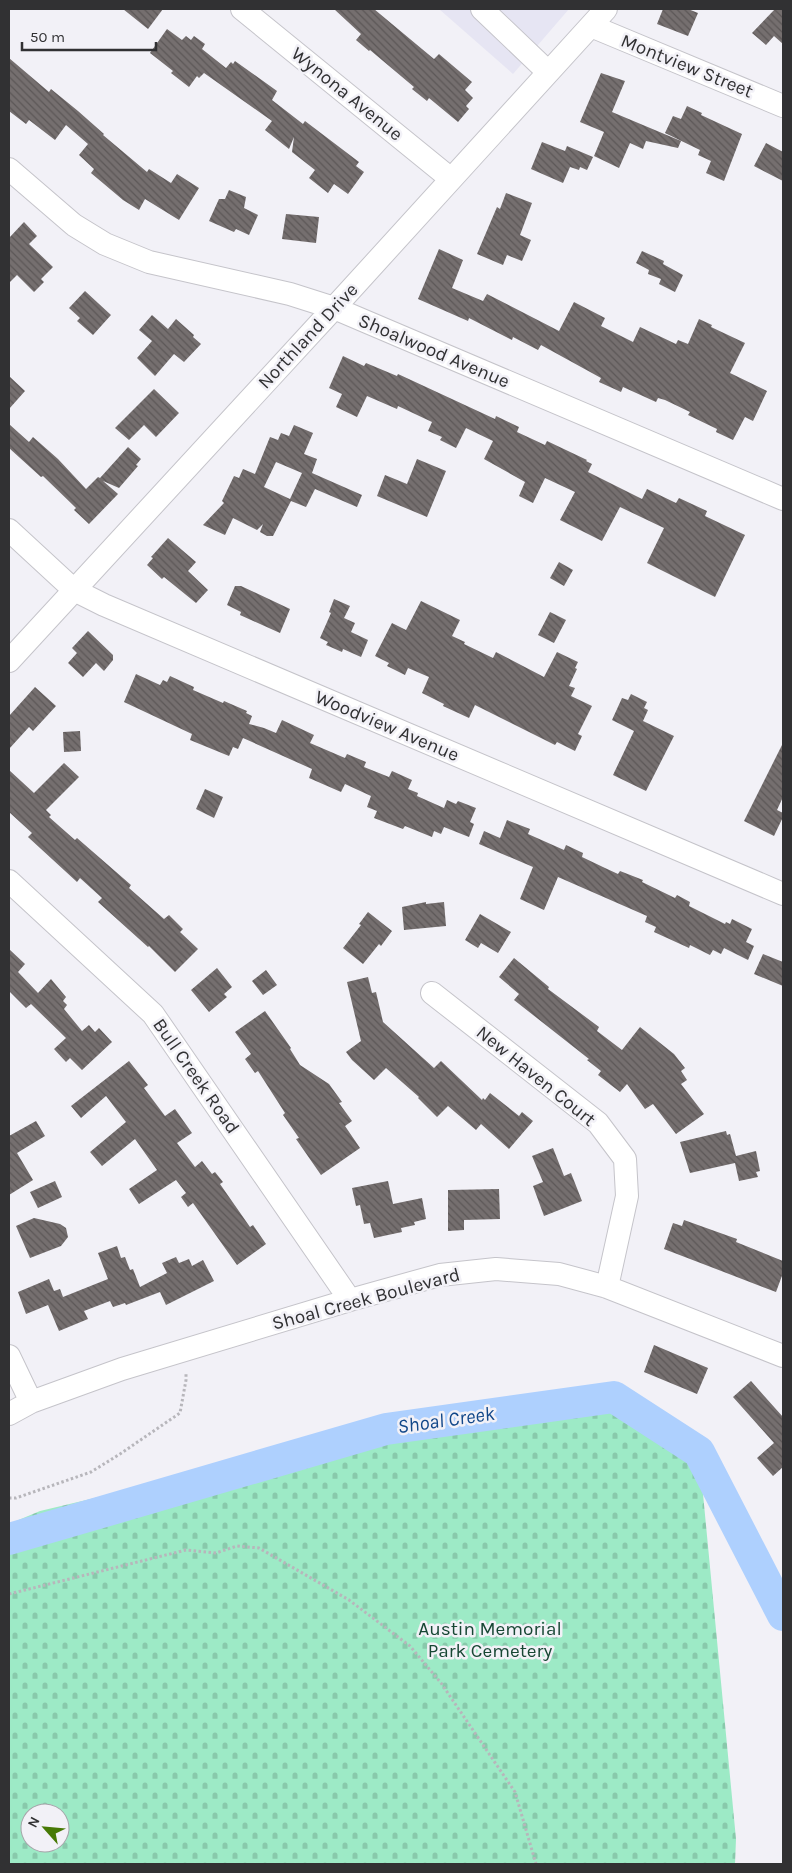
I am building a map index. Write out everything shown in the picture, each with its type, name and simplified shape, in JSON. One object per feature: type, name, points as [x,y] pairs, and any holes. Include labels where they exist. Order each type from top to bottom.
[{"type":"street","name":"Wynona Avenue","points":[[242,9],[451,179]]},
{"type":"street","points":[[482,9],[548,72]]},
{"type":"street","name":"Northland Drive","points":[[9,662],[606,9]]},
{"type":"street","name":"Montview Street","points":[[591,26],[783,106]]},
{"type":"street","name":"Shoalwood Avenue","points":[[9,169],[74,224],[105,244],[149,262],[290,294],[334,308],[783,499]]},
{"type":"street","name":"Woodview Avenue","points":[[9,530],[74,590],[113,609],[783,894]]},
{"type":"street","name":"Bull Creek Road","points":[[9,882],[153,1014],[350,1300]]},
{"type":"street","name":"New Haven Court","points":[[432,993],[598,1123],[625,1159],[627,1196],[607,1287]]},
{"type":"street","name":"Shoal Creek Boulevard","points":[[9,1414],[31,1402],[122,1369],[350,1300],[440,1276],[496,1269],[559,1274],[607,1287],[783,1356]]},
{"type":"street","points":[[9,1356],[31,1402]]},
{"type":"path","points":[[9,1498],[16,1498],[91,1472],[180,1413],[186,1372]]},
{"type":"path","points":[[9,1594],[46,1583],[186,1550],[216,1553],[237,1546],[259,1548],[348,1600],[410,1646],[441,1683],[515,1792],[536,1864]]},
{"type":"shaded area","points":[[439,9],[569,9],[513,74]]},
{"type":"green space","name":"Austin Memorial Park Cemetery","points":[[614,1397],[699,1452],[736,1839],[735,1864],[9,1864],[9,1524],[40,1511],[386,1429]]},
{"type":"building","points":[[123,9],[163,9],[148,29]]},
{"type":"building","points":[[334,9],[374,9],[434,59],[439,54],[472,82],[465,90],[473,98],[466,106],[469,109],[458,122],[429,98],[427,101],[412,89],[414,87],[356,40],[361,34]]},
{"type":"building","points":[[663,9],[688,9],[698,13],[688,36],[657,24]]},
{"type":"building","points":[[775,9],[783,9],[783,44],[774,36],[766,45],[752,33]]},
{"type":"building","points":[[167,29],[182,40],[186,36],[191,40],[194,36],[205,44],[202,49],[226,68],[231,62],[233,64],[235,61],[277,91],[272,100],[303,124],[305,121],[359,162],[356,166],[364,172],[348,194],[334,184],[328,193],[309,178],[315,170],[292,152],[294,137],[289,149],[265,130],[272,121],[204,73],[199,78],[197,76],[189,87],[171,73],[173,71],[150,53]]},
{"type":"building","points":[[9,58],[49,92],[51,89],[78,111],[147,172],[149,169],[171,183],[177,174],[199,188],[179,220],[145,199],[139,210],[123,200],[91,173],[94,169],[79,155],[88,144],[66,125],[55,140],[29,120],[26,124],[9,111]]},
{"type":"building","points":[[601,73],[625,81],[612,112],[681,141],[678,148],[646,141],[643,149],[630,143],[619,168],[594,156],[604,132],[580,122]]},
{"type":"building","points":[[687,106],[702,113],[701,115],[742,134],[724,181],[706,173],[711,161],[698,155],[700,150],[665,133],[673,116],[681,119]]},
{"type":"building","points":[[542,142],[565,151],[567,146],[593,157],[587,170],[580,167],[579,170],[570,167],[563,183],[531,169]]},
{"type":"building","points":[[766,143],[783,152],[783,181],[754,166]]},
{"type":"building","points":[[229,190],[246,197],[244,208],[258,215],[249,235],[236,229],[234,232],[209,221],[219,199],[225,199]]},
{"type":"building","points":[[506,193],[532,203],[520,235],[531,240],[522,261],[507,255],[503,265],[477,254],[497,207],[500,209]]},
{"type":"building","points":[[286,214],[319,217],[316,243],[282,239]]},
{"type":"building","points":[[24,222],[37,236],[29,244],[53,267],[41,279],[44,282],[34,292],[17,275],[9,283],[9,238]]},
{"type":"building","points":[[439,249],[463,260],[452,288],[483,301],[487,294],[559,331],[574,302],[605,318],[601,326],[633,342],[640,327],[676,344],[678,340],[688,344],[699,319],[712,325],[711,327],[745,343],[730,373],[767,391],[753,421],[745,417],[733,440],[716,432],[717,429],[688,415],[690,412],[665,400],[658,398],[656,402],[623,387],[621,392],[599,382],[601,378],[541,345],[538,350],[513,337],[512,340],[469,318],[468,321],[418,299]]},
{"type":"building","points":[[642,251],[664,261],[663,264],[683,275],[675,292],[659,284],[661,279],[648,274],[649,270],[636,263]]},
{"type":"building","points":[[85,291],[111,315],[93,335],[77,321],[80,318],[69,308]]},
{"type":"building","points":[[152,315],[168,329],[176,319],[201,344],[184,362],[174,354],[155,376],[137,358],[152,341],[139,330]]},
{"type":"building","points":[[343,356],[364,366],[366,363],[397,376],[398,374],[495,419],[496,416],[519,427],[517,432],[545,445],[547,441],[587,460],[592,464],[588,472],[642,499],[647,489],[676,503],[679,498],[707,511],[705,516],[745,535],[715,597],[647,563],[664,528],[620,507],[602,541],[560,520],[575,492],[545,478],[533,503],[519,496],[525,482],[484,459],[493,441],[466,428],[456,448],[440,440],[442,437],[428,431],[432,422],[398,406],[397,409],[367,396],[357,417],[336,407],[342,394],[329,388]]},
{"type":"building","points":[[9,376],[25,391],[9,409]]},
{"type":"building","points":[[154,389],[179,413],[156,437],[144,425],[129,440],[115,428]]},
{"type":"building","points":[[9,424],[29,442],[33,437],[58,459],[86,489],[98,477],[100,478],[128,447],[141,459],[136,465],[138,466],[119,488],[103,481],[118,494],[89,524],[74,510],[76,508],[43,476],[41,477],[9,448]]},
{"type":"building","points":[[294,425],[313,433],[304,454],[317,459],[312,473],[362,495],[357,507],[315,489],[306,507],[291,501],[273,536],[267,536],[260,532],[263,524],[257,530],[233,518],[225,535],[203,525],[224,503],[222,501],[234,476],[239,478],[243,469],[255,474],[270,437],[278,440],[281,433],[289,436]],"holes":[[[276,462],[302,473],[290,499],[264,487]]]},
{"type":"building","points":[[417,459],[446,471],[427,517],[377,496],[385,475],[407,484]]},
{"type":"building","points":[[168,538],[196,562],[188,571],[208,590],[196,603],[164,577],[162,579],[147,565],[153,558],[151,557]]},
{"type":"building","points":[[559,562],[573,570],[564,586],[550,578]]},
{"type":"building","points":[[235,586],[241,586],[290,609],[280,633],[240,615],[241,612],[227,605]]},
{"type":"building","points":[[334,599],[350,606],[344,618],[355,623],[351,632],[368,640],[361,657],[343,649],[342,652],[326,645],[328,642],[320,638],[331,613],[329,612]]},
{"type":"building","points":[[421,601],[460,620],[452,636],[493,658],[496,652],[544,677],[557,652],[578,662],[575,668],[577,669],[569,686],[575,688],[571,696],[592,706],[578,734],[582,736],[575,751],[557,742],[555,745],[475,705],[469,718],[443,706],[444,704],[422,693],[429,677],[408,668],[405,675],[387,666],[389,663],[375,656],[392,623],[406,630]]},
{"type":"building","points":[[550,612],[566,620],[554,643],[538,635]]},
{"type":"building","points":[[88,631],[113,655],[113,660],[104,671],[96,663],[83,677],[68,663],[77,653],[72,648]]},
{"type":"building","points":[[136,674],[160,685],[163,680],[167,682],[170,676],[194,687],[193,690],[247,711],[246,713],[252,716],[249,724],[276,733],[282,720],[314,735],[310,743],[345,758],[347,754],[366,762],[364,767],[389,777],[392,771],[412,780],[408,789],[418,793],[417,796],[444,808],[447,800],[456,804],[458,801],[476,808],[470,822],[474,824],[469,837],[444,827],[441,834],[434,831],[432,837],[405,826],[403,829],[374,818],[377,811],[367,807],[371,796],[345,784],[341,792],[309,778],[312,769],[243,738],[238,749],[233,747],[229,756],[190,740],[192,734],[124,702]]},
{"type":"building","points":[[35,687],[56,706],[33,731],[29,727],[9,749],[9,716]]},
{"type":"building","points":[[631,694],[647,702],[644,708],[648,710],[643,721],[674,736],[646,791],[613,775],[634,731],[612,720],[622,698],[628,700]]},
{"type":"building","points":[[80,731],[81,751],[64,752],[63,732]]},
{"type":"building","points":[[783,743],[783,797],[777,810],[783,813],[783,817],[774,836],[744,821]]},
{"type":"building","points":[[64,763],[79,777],[46,810],[51,815],[49,817],[75,840],[77,838],[131,885],[129,888],[164,919],[169,915],[183,929],[180,932],[198,949],[175,972],[149,946],[98,902],[102,898],[80,878],[77,882],[28,837],[32,833],[9,812],[9,770],[34,793]]},
{"type":"building","points":[[205,789],[223,797],[214,818],[196,809]]},
{"type":"building","points":[[507,820],[530,829],[528,834],[564,850],[566,845],[583,853],[582,857],[618,874],[620,871],[643,880],[642,882],[675,898],[677,895],[690,902],[689,906],[725,924],[726,922],[730,924],[732,919],[752,929],[746,942],[754,946],[748,960],[724,948],[721,954],[713,950],[710,955],[690,945],[689,948],[654,932],[656,927],[645,922],[647,916],[558,877],[544,910],[520,899],[533,867],[479,844],[484,831],[500,838]]},
{"type":"building","points":[[426,902],[426,904],[444,902],[446,926],[404,930],[402,907]]},
{"type":"building","points":[[368,912],[392,931],[381,946],[379,944],[363,964],[343,948],[361,925],[359,924]]},
{"type":"building","points":[[480,914],[511,932],[498,953],[481,943],[478,948],[465,940]]},
{"type":"building","points":[[9,949],[25,964],[18,972],[38,993],[51,979],[66,997],[63,1001],[67,1005],[64,1009],[82,1031],[89,1025],[95,1032],[99,1028],[112,1042],[82,1070],[70,1058],[66,1062],[54,1049],[66,1038],[31,1004],[26,1008],[9,991]]},
{"type":"building","points":[[763,954],[783,962],[783,986],[754,974]]},
{"type":"building","points":[[514,958],[549,987],[548,989],[599,1027],[597,1031],[622,1050],[640,1027],[674,1054],[685,1068],[681,1071],[687,1080],[681,1084],[704,1114],[676,1134],[653,1104],[645,1109],[627,1084],[620,1092],[598,1075],[601,1071],[587,1060],[589,1059],[514,1000],[519,994],[499,977]]},
{"type":"building","points":[[217,968],[232,987],[224,994],[227,997],[209,1012],[191,990]]},
{"type":"building","points":[[266,970],[277,985],[263,995],[252,981]]},
{"type":"building","points":[[368,977],[372,993],[376,992],[383,1022],[434,1068],[441,1061],[482,1100],[483,1098],[485,1100],[490,1093],[519,1116],[522,1112],[533,1121],[509,1149],[481,1124],[476,1130],[448,1106],[437,1117],[419,1097],[386,1068],[374,1080],[352,1060],[346,1052],[361,1041],[347,982]]},
{"type":"building","points":[[265,1011],[291,1048],[300,1065],[329,1084],[342,1102],[339,1103],[352,1121],[345,1126],[360,1148],[321,1175],[296,1139],[299,1138],[283,1115],[285,1113],[258,1071],[255,1073],[245,1059],[251,1054],[235,1032]]},
{"type":"building","points":[[129,1061],[148,1085],[144,1088],[165,1116],[175,1109],[192,1133],[177,1143],[195,1167],[202,1161],[212,1174],[215,1172],[223,1182],[220,1184],[250,1227],[253,1225],[266,1244],[237,1265],[193,1203],[188,1207],[181,1197],[186,1193],[176,1180],[139,1204],[129,1189],[157,1170],[135,1139],[102,1166],[90,1152],[126,1122],[106,1096],[81,1118],[71,1106]]},
{"type":"building","points":[[36,1121],[45,1136],[17,1153],[33,1180],[9,1195],[9,1136]]},
{"type":"building","points":[[726,1131],[727,1135],[730,1134],[736,1156],[756,1151],[760,1171],[756,1172],[758,1177],[739,1181],[735,1163],[690,1173],[680,1142]]},
{"type":"building","points":[[553,1148],[564,1176],[571,1173],[582,1201],[544,1216],[533,1186],[543,1182],[532,1156]]},
{"type":"building","points":[[55,1181],[62,1197],[38,1208],[30,1192]]},
{"type":"building","points":[[388,1181],[393,1204],[422,1198],[426,1219],[414,1222],[415,1225],[401,1228],[402,1232],[374,1238],[370,1223],[364,1224],[360,1205],[356,1206],[352,1188]]},
{"type":"building","points":[[499,1189],[500,1219],[464,1220],[464,1230],[448,1231],[448,1190]]},
{"type":"building","points":[[34,1218],[60,1224],[66,1228],[68,1237],[61,1246],[30,1258],[16,1226]]},
{"type":"building","points":[[684,1220],[737,1239],[736,1242],[783,1261],[783,1273],[776,1292],[664,1249],[673,1223],[682,1226]]},
{"type":"building","points":[[117,1246],[121,1258],[125,1257],[130,1270],[133,1269],[140,1287],[167,1273],[162,1263],[176,1257],[179,1263],[189,1259],[192,1266],[203,1260],[214,1281],[166,1305],[160,1292],[126,1305],[125,1303],[113,1307],[110,1301],[84,1311],[88,1319],[59,1331],[48,1305],[26,1314],[18,1292],[49,1279],[54,1291],[60,1289],[63,1297],[108,1279],[98,1253]]},
{"type":"building","points":[[654,1345],[708,1368],[697,1394],[644,1372]]},
{"type":"building","points":[[751,1381],[783,1417],[783,1467],[773,1476],[757,1458],[774,1443],[733,1397]]},
{"type":"waterway","name":"Shoal Creek","points":[[9,1539],[386,1429],[614,1397],[699,1452],[783,1615]]}]
